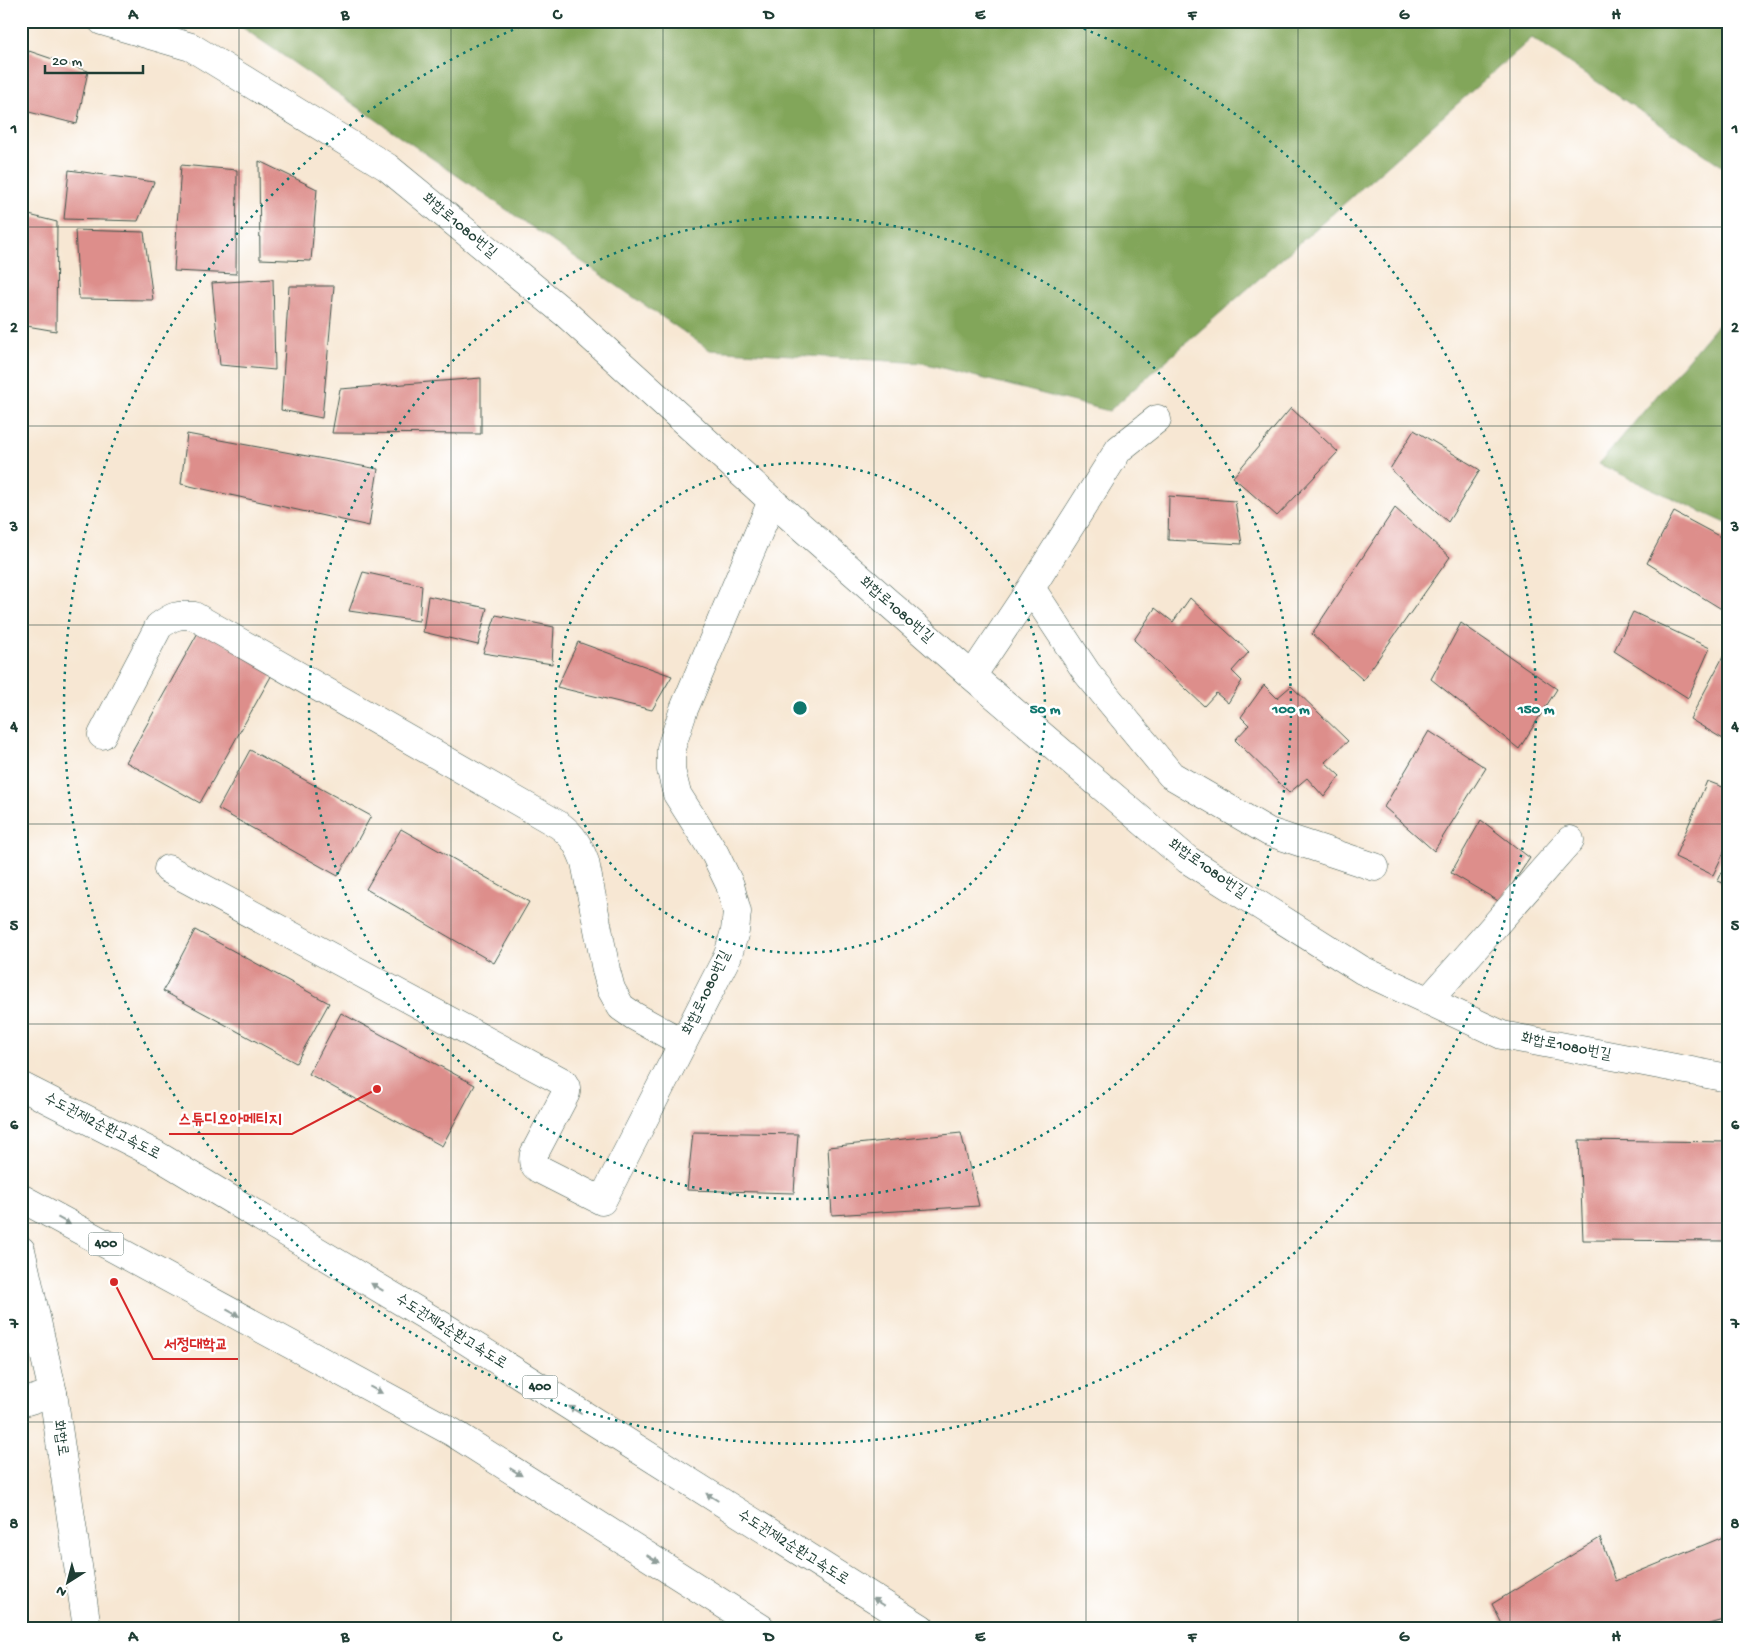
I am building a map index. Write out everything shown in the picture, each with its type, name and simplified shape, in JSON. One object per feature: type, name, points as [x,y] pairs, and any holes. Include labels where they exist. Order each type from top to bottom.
[{"type":"main road","name":"화합로1080번길","points":[[102,21],[191,47],[387,167],[566,314],[772,502],[1188,860],[1362,970],[1502,1035],[1728,1078]]},
{"type":"main road","points":[[972,676],[1031,588],[1119,449],[1157,419]]},
{"type":"main road","name":"화합로1080번길","points":[[168,869],[563,1082],[566,1087],[566,1093],[532,1161],[539,1169],[602,1201],[728,955],[735,931],[737,912],[730,885],[715,854],[677,794],[671,770],[672,748],[684,708],[772,502]]},
{"type":"main road","points":[[1031,588],[1087,673],[1171,775],[1269,832],[1375,867]]},
{"type":"main road","points":[[102,735],[159,626],[169,618],[179,614],[194,616],[570,832],[580,846],[611,989],[622,1007],[634,1016],[683,1043]]},
{"type":"main road","points":[[1428,1001],[1570,840]]},
{"type":"main road","name":"수도권제2순환고속도로","points":[[21,1086],[155,1154],[451,1331],[921,1628]]},
{"type":"main road","name":"400","points":[[21,1198],[452,1432],[761,1628]]},
{"type":"main road","name":"화합로","points":[[21,1250],[53,1393],[87,1628]]},
{"type":"main road","points":[[21,1403],[53,1393]]},
{"type":"green space","points":[[233,21],[1728,21],[1728,170],[1532,38],[1109,411],[923,363],[710,350]]},
{"type":"green space","points":[[1728,312],[1728,524],[1599,464]]},
{"type":"building","points":[[29,51],[88,71],[77,124],[21,110],[21,73]]},
{"type":"building","points":[[259,161],[317,189],[311,261],[260,259]]},
{"type":"building","points":[[181,165],[237,170],[236,274],[174,271]]},
{"type":"building","points":[[69,170],[154,182],[138,221],[64,219]]},
{"type":"building","points":[[21,213],[57,222],[56,331],[21,325]]},
{"type":"building","points":[[75,230],[144,232],[153,300],[79,299]]},
{"type":"building","points":[[273,279],[275,370],[220,365],[212,283]]},
{"type":"building","points":[[289,286],[334,286],[322,418],[281,410]]},
{"type":"building","points":[[481,378],[481,434],[332,433],[340,389]]},
{"type":"building","points":[[1291,408],[1338,452],[1277,516],[1233,477]]},
{"type":"building","points":[[1414,430],[1480,470],[1448,522],[1390,469]]},
{"type":"building","points":[[187,434],[378,469],[369,526],[181,484]]},
{"type":"building","points":[[1169,496],[1235,501],[1242,544],[1168,540]]},
{"type":"building","points":[[1395,508],[1450,557],[1363,680],[1312,634]]},
{"type":"building","points":[[1674,512],[1728,541],[1728,613],[1647,563]]},
{"type":"building","points":[[363,572],[422,585],[419,621],[349,611]]},
{"type":"building","points":[[428,596],[487,608],[478,645],[423,632]]},
{"type":"building","points":[[1190,598],[1249,652],[1232,671],[1242,681],[1228,703],[1216,693],[1204,706],[1134,640],[1155,608],[1173,622]]},
{"type":"building","points":[[1633,612],[1710,648],[1688,698],[1614,651]]},
{"type":"building","points":[[496,615],[554,627],[552,664],[483,653]]},
{"type":"building","points":[[1461,623],[1557,689],[1519,749],[1431,679]]},
{"type":"building","points":[[200,629],[274,671],[200,803],[126,762]]},
{"type":"building","points":[[578,642],[672,676],[652,710],[557,687]]},
{"type":"building","points":[[1724,655],[1728,657],[1728,742],[1690,719]]},
{"type":"building","points":[[1264,685],[1277,698],[1291,686],[1348,741],[1325,762],[1340,776],[1324,797],[1307,778],[1289,793],[1235,740],[1249,725],[1241,717]]},
{"type":"building","points":[[1429,731],[1486,768],[1434,851],[1384,807]]},
{"type":"building","points":[[250,750],[371,816],[338,876],[218,809]]},
{"type":"building","points":[[1707,781],[1728,789],[1728,844],[1713,875],[1675,857]]},
{"type":"building","points":[[1481,820],[1530,858],[1500,902],[1451,873]]},
{"type":"building","points":[[401,829],[529,902],[494,963],[366,889]]},
{"type":"building","points":[[1728,859],[1728,885],[1718,881]]},
{"type":"building","points":[[195,930],[329,1003],[296,1063],[163,991]]},
{"type":"building","points":[[341,1013],[475,1085],[442,1146],[309,1074]]},
{"type":"building","points":[[693,1132],[798,1134],[794,1193],[687,1190]]},
{"type":"building","points":[[961,1133],[979,1206],[832,1215],[828,1147]]},
{"type":"building","points":[[1579,1140],[1728,1142],[1728,1241],[1583,1240]]},
{"type":"building","points":[[1728,1535],[1728,1619],[1695,1628],[1504,1628],[1492,1604],[1600,1538],[1616,1581]]},
{"type":"place","name":"스튜디오아메티지","points":[[377,1089]]},
{"type":"place","name":"서정대학교","points":[[114,1282]]}]
